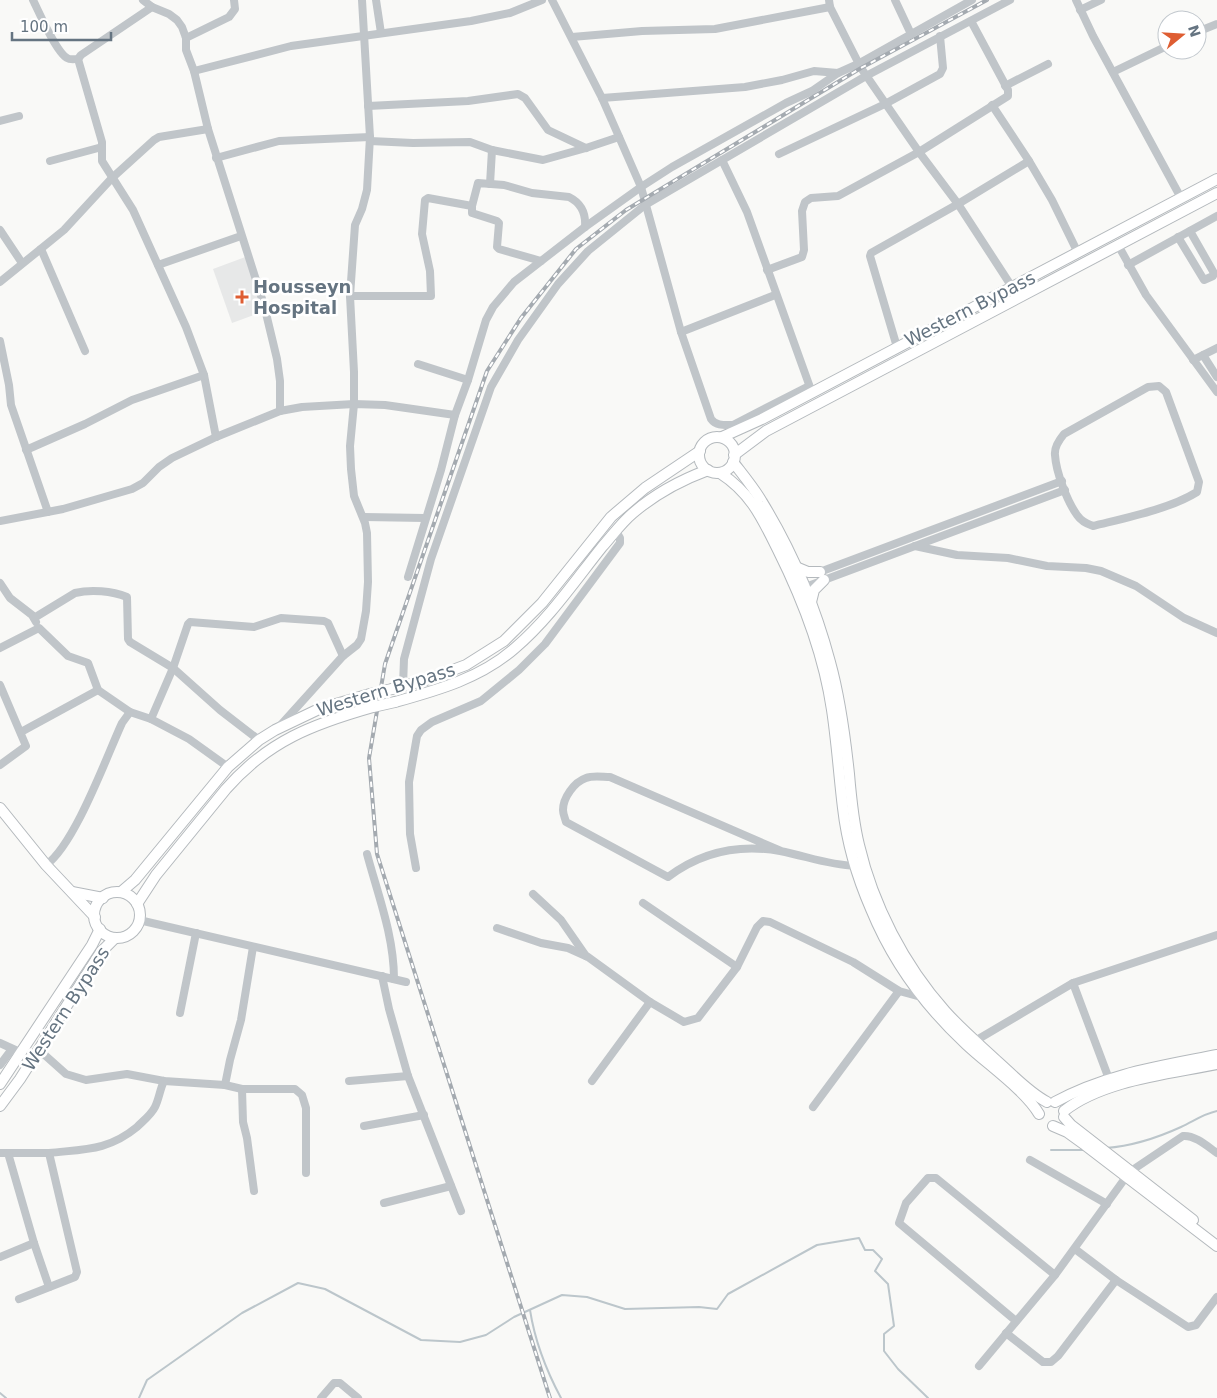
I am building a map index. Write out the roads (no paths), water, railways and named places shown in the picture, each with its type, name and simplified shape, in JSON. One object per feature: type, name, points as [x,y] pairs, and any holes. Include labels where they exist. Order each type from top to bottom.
[{"type":"main road","name":"Western Bypass","points":[[722,437],[749,425],[810,389],[897,347],[1217,179]]},
{"type":"main road","name":"Western Bypass","points":[[734,459],[766,431],[1217,193]]},
{"type":"main road","points":[[734,459],[727,470],[720,472],[708,470],[702,463],[700,451],[708,440],[722,437],[733,447],[734,459],[761,501],[796,567],[829,693],[838,757],[842,807],[855,866],[871,910],[882,933],[921,997],[965,1044],[1024,1096],[1039,1114],[1045,1125],[1067,1132],[1085,1145],[1099,1150]]},
{"type":"main road","name":"Western Bypass","points":[[121,892],[135,880],[228,767],[259,740],[319,709],[434,677],[466,665],[504,640],[542,602],[611,517],[644,488],[700,451]]},
{"type":"main road","name":"Western Bypass","points":[[137,904],[156,875],[236,776],[265,752],[281,741],[318,724],[432,691],[470,678],[491,666],[514,649],[545,619],[632,514],[651,499],[682,481],[708,470]]},
{"type":"main road","points":[[720,472],[740,488],[755,506],[811,602],[828,653],[838,692],[855,826],[865,866],[874,892],[894,936],[920,979],[946,1013],[975,1041],[1031,1091],[1062,1107],[1071,1125],[1217,1246]]},
{"type":"main road","points":[[796,567],[822,576],[814,590],[811,602]]},
{"type":"main road","points":[[0,808],[4,819],[95,917],[100,929],[104,933],[115,938],[121,938],[133,932],[140,920],[140,912],[133,899],[121,892],[114,892],[103,898],[95,910],[95,917]]},
{"type":"main road","points":[[72,892],[103,898]]},
{"type":"main road","name":"Western Bypass","points":[[0,1084],[17,1051],[92,945],[100,929]]},
{"type":"main road","name":"Western Bypass","points":[[0,1106],[20,1079],[101,952],[115,938]]},
{"type":"main road","points":[[1039,1114],[1041,1106],[1086,1086],[1109,1079],[1217,1055]]},
{"type":"main road","points":[[1052,1126],[1061,1122],[1064,1114],[1080,1099],[1110,1087],[1217,1064]]},
{"type":"main road","points":[[1128,1174],[1217,1239]]},
{"type":"street","points":[[33,0],[50,35],[65,58],[72,60],[78,59],[81,55],[152,7]]},
{"type":"street","points":[[143,0],[177,20],[186,38],[186,50],[194,71],[216,158],[264,305],[278,359],[280,411]]},
{"type":"street","points":[[186,38],[229,17],[235,9],[234,0]]},
{"type":"street","points":[[276,730],[343,656],[357,645],[361,639],[366,611],[368,582],[367,533],[364,518],[354,496],[350,446],[354,404],[350,296],[355,225],[362,210],[367,190],[370,139],[362,0]]},
{"type":"street","points":[[376,0],[381,33]]},
{"type":"street","points":[[194,71],[279,48],[471,21],[510,12],[542,0]]},
{"type":"street","points":[[552,0],[602,98],[641,187],[681,332],[711,419],[714,423],[732,425],[810,389],[747,212],[722,160]]},
{"type":"street","points":[[895,0],[911,34]]},
{"type":"street","points":[[408,577],[455,415],[468,380],[486,320],[493,307],[514,282],[585,227],[672,167],[812,91],[838,73],[858,64],[972,0]]},
{"type":"street","points":[[402,686],[404,659],[430,559],[491,387],[518,340],[558,284],[588,251],[645,205],[866,76],[1010,0]]},
{"type":"street","points":[[1076,0],[1112,72],[1181,198]]},
{"type":"street","points":[[1080,10],[1101,0]]},
{"type":"street","points":[[572,37],[642,31],[715,28],[830,4],[858,64],[919,152],[958,204],[1012,287]]},
{"type":"street","points":[[767,270],[802,257],[804,250],[802,211],[805,202],[811,198],[838,196],[919,152],[1008,96],[1008,90],[972,21]]},
{"type":"street","points":[[779,154],[885,104],[942,72],[940,36]]},
{"type":"street","points":[[1112,72],[1157,51]]},
{"type":"street","points":[[78,59],[102,147],[102,161],[133,210],[186,327],[204,375],[216,437]]},
{"type":"street","points":[[1006,86],[1048,64]]},
{"type":"street","points":[[602,98],[746,86],[782,80],[814,71],[838,73]]},
{"type":"street","points":[[368,106],[468,101],[518,94],[525,98],[548,130],[586,148]]},
{"type":"street","points":[[992,105],[1052,200],[1078,253]]},
{"type":"street","points":[[0,121],[19,116]]},
{"type":"street","points":[[0,282],[64,230],[112,178],[154,140],[159,137],[208,129]]},
{"type":"street","points":[[216,158],[285,140],[370,139],[413,143],[470,142],[492,150],[544,160],[619,137]]},
{"type":"street","points":[[50,161],[102,147]]},
{"type":"street","points":[[490,184],[492,150]]},
{"type":"street","points":[[897,347],[870,256],[1029,161]]},
{"type":"street","points":[[541,261],[499,249],[497,246],[499,223],[496,219],[474,215],[471,212],[477,184],[504,185],[532,193],[569,197],[583,211],[586,219],[585,227]]},
{"type":"street","points":[[350,296],[431,296],[430,271],[422,234],[425,200],[428,198],[472,206]]},
{"type":"street","points":[[1128,265],[1217,216]]},
{"type":"street","points":[[0,230],[22,263]]},
{"type":"street","points":[[1178,237],[1204,280],[1213,276],[1214,273],[1190,231]]},
{"type":"street","points":[[158,265],[241,236]]},
{"type":"street","points":[[1118,246],[1146,295],[1217,392]]},
{"type":"street","points":[[41,249],[85,350]]},
{"type":"street","points":[[681,332],[775,294]]},
{"type":"street","points":[[0,341],[10,390],[11,405],[48,512]]},
{"type":"street","points":[[1193,360],[1217,348]]},
{"type":"street","points":[[1203,356],[1217,377]]},
{"type":"street","points":[[418,364],[468,380]]},
{"type":"street","points":[[26,450],[85,424],[132,400],[204,375]]},
{"type":"street","points":[[1158,386],[1166,392],[1199,482],[1197,492],[1190,497],[1144,513],[1093,526],[1077,516],[1062,482],[1054,454],[1057,443],[1064,434],[1148,388],[1158,386]]},
{"type":"street","points":[[0,520],[63,510],[132,489],[172,458],[216,437],[280,411],[302,407],[354,404],[385,405],[455,415]]},
{"type":"street","points":[[800,585],[1062,482]]},
{"type":"street","points":[[822,576],[915,546],[1065,490]]},
{"type":"street","points":[[364,518],[426,518]]},
{"type":"street","points":[[416,868],[410,834],[409,782],[417,736],[420,730],[432,722],[481,701],[519,670],[545,644],[617,548],[620,538],[616,531]]},
{"type":"street","points":[[915,546],[957,555],[1008,558],[1047,566],[1086,568],[1101,571],[1136,586],[1184,618],[1217,633]]},
{"type":"street","points":[[0,583],[10,598],[34,618],[39,628],[68,656],[88,663],[98,690],[130,712],[151,719],[189,739],[228,767]]},
{"type":"street","points":[[34,618],[81,591],[101,591],[125,596],[128,599],[128,639],[130,642],[173,668],[220,710],[259,740]]},
{"type":"street","points":[[151,719],[190,622],[254,627],[281,618],[324,621],[328,623],[343,656]]},
{"type":"street","points":[[0,648],[39,628]]},
{"type":"street","points":[[0,685],[26,746],[0,765]]},
{"type":"street","points":[[21,732],[98,690]]},
{"type":"street","points":[[46,865],[55,857],[68,838],[87,803],[122,723],[130,712]]},
{"type":"street","points":[[781,851],[610,777],[586,778],[574,786],[566,797],[563,810],[566,822],[668,876],[682,866],[707,855],[731,849],[781,851],[839,865],[855,866]]},
{"type":"street","points":[[367,854],[390,937],[394,959],[394,979]]},
{"type":"street","points":[[533,894],[561,920],[588,957]]},
{"type":"street","points":[[643,903],[737,967]]},
{"type":"street","points":[[140,920],[406,982]]},
{"type":"street","points":[[497,928],[541,943],[568,948],[588,957],[650,1002],[684,1022],[698,1018],[737,967],[757,927],[762,921],[770,922],[853,962],[899,991],[921,997]]},
{"type":"street","points":[[180,1013],[196,933]]},
{"type":"street","points":[[975,1041],[1073,983],[1217,935]]},
{"type":"street","points":[[225,1085],[240,1020],[253,946]]},
{"type":"street","points":[[382,976],[389,1009],[408,1076],[461,1211]]},
{"type":"street","points":[[1073,983],[1109,1079]]},
{"type":"street","points":[[812,1107],[899,991]]},
{"type":"street","points":[[592,1081],[650,1002]]},
{"type":"street","points":[[0,1042],[17,1051],[0,1065]]},
{"type":"street","points":[[38,1049],[66,1074],[86,1080],[127,1074],[164,1081],[225,1085],[242,1089],[295,1089],[302,1094],[306,1108],[306,1173]]},
{"type":"street","points":[[349,1081],[408,1076]]},
{"type":"street","points":[[49,1287],[4,1153],[49,1153],[99,1148],[113,1143],[131,1132],[147,1118],[155,1108],[164,1081]]},
{"type":"street","points":[[242,1089],[243,1122],[254,1192]]},
{"type":"street","points":[[364,1126],[424,1115]]},
{"type":"street","points":[[979,1366],[1055,1275],[1128,1174],[1182,1136],[1190,1135],[1217,1153]]},
{"type":"street","points":[[18,1299],[77,1275],[49,1153]]},
{"type":"street","points":[[1030,1160],[1107,1204]]},
{"type":"street","points":[[1016,1321],[899,1223],[908,1200],[928,1178],[936,1178],[1055,1275]]},
{"type":"street","points":[[384,1203],[451,1186]]},
{"type":"street","points":[[0,1257],[34,1243]]},
{"type":"street","points":[[1075,1249],[1116,1280],[1188,1327],[1196,1325],[1217,1298]]},
{"type":"street","points":[[1006,1333],[1043,1362],[1051,1362],[1058,1356],[1116,1280]]},
{"type":"street","points":[[321,1398],[334,1383],[337,1383],[358,1398]]},
{"type":"waterway","points":[[1106,1148],[1154,1138],[1217,1111]]},
{"type":"waterway","points":[[1051,1150],[1084,1150]]},
{"type":"waterway","points":[[139,1398],[147,1380],[242,1313],[298,1283],[325,1289],[421,1340],[460,1342],[486,1335],[514,1317],[562,1295],[587,1297],[625,1309],[699,1307],[717,1309],[728,1294],[817,1245],[859,1238],[865,1250],[873,1250],[882,1259],[875,1271],[888,1284],[894,1326],[884,1334],[884,1351],[898,1369],[928,1398]]},
{"type":"waterway","points":[[530,1310],[542,1355],[561,1398]]},
{"type":"waterway","points":[[0,1393],[6,1398]]},
{"type":"railway","points":[[550,1398],[377,854],[369,758],[385,664],[487,371],[521,318],[576,249],[626,210],[861,68],[987,0]]},
{"type":"place","name":"Housseyn Hospital","points":[[242,297]]}]
